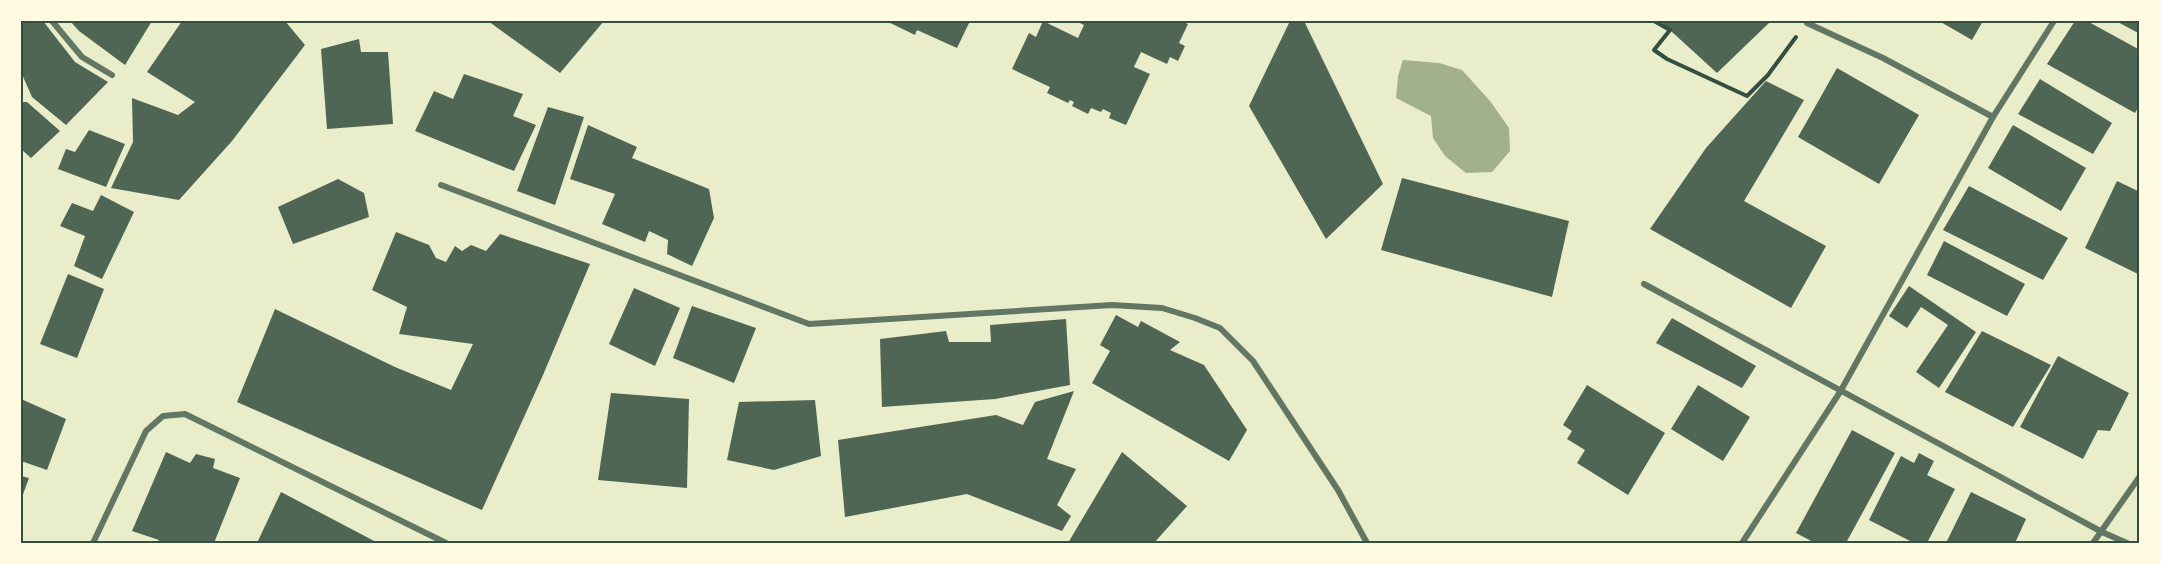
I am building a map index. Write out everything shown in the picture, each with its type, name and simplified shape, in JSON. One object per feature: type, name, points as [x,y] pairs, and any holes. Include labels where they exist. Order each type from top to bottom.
[{"type":"street","points":[[52,21],[82,57],[112,75]]},
{"type":"street","points":[[1742,543],[1840,392],[1993,117],[2054,21]]},
{"type":"street","points":[[1807,23],[1883,58],[1993,117]]},
{"type":"street","points":[[441,185],[809,324],[1112,305],[1162,308],[1195,318],[1220,328],[1253,362],[1338,490],[1367,543]]},
{"type":"street","points":[[1644,284],[1840,392],[2102,532],[2127,543]]},
{"type":"street","points":[[93,543],[146,431],[163,416],[185,414],[446,543]]},
{"type":"street","points":[[2093,543],[2140,476]]},
{"type":"path","points":[[1654,21],[1670,30],[1654,50],[1667,59],[1747,96],[1768,75],[1807,23]]},
{"type":"shaded area","points":[[1403,60],[1439,63],[1462,70],[1490,101],[1509,128],[1510,151],[1492,172],[1466,173],[1445,156],[1433,138],[1431,116],[1396,98],[1398,76]]},
{"type":"building","points":[[21,21],[43,21],[75,62],[108,82],[66,125],[32,97],[21,72]]},
{"type":"building","points":[[70,21],[152,21],[125,65],[79,31]]},
{"type":"building","points":[[182,21],[285,21],[305,45],[232,141],[179,200],[111,188],[133,142],[132,98],[178,115],[195,102],[147,72]]},
{"type":"building","points":[[488,21],[604,21],[560,73]]},
{"type":"building","points":[[886,21],[970,21],[957,48],[917,30],[915,35]]},
{"type":"building","points":[[1043,21],[1078,38],[1084,25],[1076,21],[1181,21],[1188,24],[1179,43],[1185,46],[1178,61],[1170,57],[1167,64],[1141,52],[1134,67],[1150,74],[1126,125],[1109,118],[1111,113],[1103,109],[1101,112],[1091,108],[1088,114],[1072,106],[1074,102],[1070,100],[1068,103],[1047,93],[1050,87],[1012,69],[1029,33],[1036,37]]},
{"type":"building","points":[[1290,21],[1304,21],[1383,184],[1326,239],[1249,106]]},
{"type":"building","points":[[1660,21],[1771,21],[1717,73]]},
{"type":"building","points":[[1939,21],[1983,21],[1972,40]]},
{"type":"building","points":[[2075,21],[2087,21],[2140,50],[2140,104],[2135,113],[2047,64]]},
{"type":"building","points":[[2116,21],[2140,21],[2140,34]]},
{"type":"building","points":[[359,39],[361,52],[388,52],[393,124],[327,129],[321,49]]},
{"type":"building","points":[[1837,68],[1919,115],[1879,184],[1798,137]]},
{"type":"building","points":[[464,74],[523,94],[513,116],[536,125],[514,171],[415,131],[434,91],[453,99]]},
{"type":"building","points":[[2040,79],[2112,123],[2093,154],[2018,114]]},
{"type":"building","points":[[1766,81],[1804,100],[1744,201],[1826,246],[1791,308],[1650,229],[1706,148]]},
{"type":"building","points":[[21,102],[27,102],[60,131],[31,158],[21,149]]},
{"type":"building","points":[[548,107],[584,117],[555,205],[517,191]]},
{"type":"building","points":[[588,125],[637,147],[632,158],[709,189],[714,218],[692,266],[667,254],[668,240],[649,231],[645,242],[602,224],[615,194],[570,179]]},
{"type":"building","points":[[2013,125],[2086,168],[2061,211],[1988,168]]},
{"type":"building","points":[[89,130],[125,144],[106,187],[58,169],[66,149],[75,152]]},
{"type":"building","points":[[1402,178],[1569,221],[1552,297],[1381,250]]},
{"type":"building","points":[[338,179],[364,193],[369,217],[293,244],[278,207]]},
{"type":"building","points":[[2117,181],[2140,192],[2138,209],[2140,210],[2140,275],[2085,248]]},
{"type":"building","points":[[1969,186],[2068,238],[2043,280],[1943,230]]},
{"type":"building","points":[[101,195],[134,212],[102,279],[74,266],[85,236],[60,226],[72,203],[93,211]]},
{"type":"building","points":[[396,232],[429,245],[436,258],[446,262],[455,246],[462,251],[471,245],[486,251],[500,234],[590,264],[482,510],[237,402],[275,309],[395,367],[451,390],[473,344],[399,334],[407,307],[372,290]]},
{"type":"building","points":[[1944,241],[2025,284],[2007,316],[1927,275]]},
{"type":"building","points":[[68,274],[104,289],[77,358],[40,344]]},
{"type":"building","points":[[1909,286],[1976,332],[1939,388],[1916,372],[1948,325],[1921,307],[1907,328],[1889,316]]},
{"type":"building","points":[[634,288],[680,308],[655,366],[609,344]]},
{"type":"building","points":[[692,306],[756,328],[734,383],[673,358]]},
{"type":"building","points":[[1116,315],[1138,327],[1141,321],[1180,342],[1170,350],[1204,365],[1247,430],[1229,461],[1092,383],[1110,351],[1100,345]]},
{"type":"building","points":[[1672,318],[1756,366],[1742,388],[1656,343]]},
{"type":"building","points":[[1066,319],[1070,385],[995,399],[882,407],[880,339],[946,331],[949,342],[991,342],[990,325]]},
{"type":"building","points":[[1982,331],[2051,365],[2013,427],[1945,392]]},
{"type":"building","points":[[2058,356],[2129,393],[2110,431],[2098,430],[2083,459],[2020,427]]},
{"type":"building","points":[[1587,385],[1665,433],[1628,495],[1577,463],[1585,450],[1567,439],[1572,431],[1563,425]]},
{"type":"building","points":[[1698,385],[1750,417],[1723,461],[1671,429]]},
{"type":"building","points":[[1074,391],[1047,459],[1076,469],[1057,505],[1071,516],[1062,531],[967,494],[845,517],[838,440],[996,415],[1023,425],[1035,402]]},
{"type":"building","points":[[611,393],[689,399],[687,488],[598,480]]},
{"type":"building","points":[[21,399],[66,419],[47,470],[21,461]]},
{"type":"building","points":[[815,400],[821,456],[774,470],[727,460],[739,402]]},
{"type":"building","points":[[1852,430],[1895,453],[1846,543],[1815,543],[1796,533]]},
{"type":"building","points":[[166,452],[190,463],[196,454],[215,459],[213,468],[240,478],[214,543],[157,543],[159,540],[132,531]]},
{"type":"building","points":[[1122,452],[1187,506],[1154,543],[1068,543]]},
{"type":"building","points":[[1919,453],[1934,461],[1927,475],[1955,489],[1927,543],[1914,543],[1869,520],[1901,456],[1914,463]]},
{"type":"building","points":[[21,476],[29,478],[21,500]]},
{"type":"building","points":[[281,492],[378,543],[257,543]]},
{"type":"building","points":[[1971,492],[2026,519],[2015,543],[1946,543]]}]
